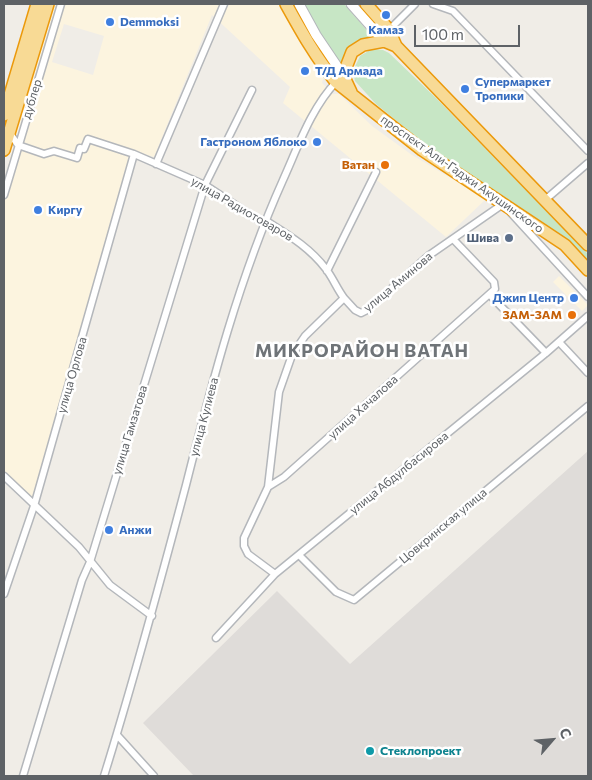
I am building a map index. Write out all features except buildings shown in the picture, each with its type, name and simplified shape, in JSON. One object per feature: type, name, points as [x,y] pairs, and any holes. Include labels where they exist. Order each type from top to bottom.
[{"type":"highway","points":[[4,115],[37,4]]},
{"type":"highway","points":[[4,150],[48,4]]},
{"type":"highway","points":[[286,4],[301,32],[326,70],[339,78],[352,52],[386,35],[366,4]]},
{"type":"highway","name":"проспект Али-Гаджи Акушинского","points":[[386,35],[588,245]]},
{"type":"highway","name":"проспект Али-Гаджи Акушинского","points":[[339,78],[352,94],[422,150],[565,245],[588,270]]},
{"type":"main road","points":[[299,4],[339,78]]},
{"type":"main road","points":[[351,4],[386,35]]},
{"type":"street","name":"дублер","points":[[4,195],[61,4]]},
{"type":"street","points":[[156,164],[224,4]]},
{"type":"street","points":[[386,35],[415,4]]},
{"type":"street","points":[[433,4],[453,11],[588,151]]},
{"type":"street","name":"улица Кулиева","points":[[104,776],[152,616],[226,332],[263,223],[310,120],[328,91],[339,78]]},
{"type":"street","name":"улица Гамзатова","points":[[23,776],[205,186],[252,90]]},
{"type":"street","points":[[9,132],[18,145]]},
{"type":"street","name":"улица Радиотоваров","points":[[18,145],[44,154],[54,151],[77,158],[80,148],[84,149],[88,138],[134,154],[205,186],[263,223],[268,222],[298,240],[327,271],[344,298]]},
{"type":"street","name":"улица Орлова","points":[[4,594],[34,506],[134,154]]},
{"type":"street","points":[[545,200],[588,163]]},
{"type":"street","points":[[327,271],[376,172]]},
{"type":"street","points":[[502,203],[588,297]]},
{"type":"street","name":"улица Аминова","points":[[275,574],[248,554],[244,546],[244,538],[268,487],[279,392],[292,355],[305,336],[344,298],[355,310],[361,313],[366,310],[428,256],[502,203]]},
{"type":"street","points":[[453,239],[494,282],[495,289],[490,295],[546,353]]},
{"type":"street","name":"улица Хачалова","points":[[268,487],[284,477],[490,295]]},
{"type":"street","name":"улица Абдулбасирова","points":[[216,638],[275,574],[546,353],[588,316]]},
{"type":"street","points":[[558,342],[588,373]]},
{"type":"street","name":"Цовкринская улица","points":[[299,555],[336,592],[354,600],[588,406]]},
{"type":"street","points":[[4,476],[79,547],[110,585],[152,616]]},
{"type":"street","points":[[117,735],[154,776]]},
{"type":"shaded area","points":[[53,4],[282,4],[324,75],[322,83],[333,94],[339,94],[372,126],[412,155],[486,199],[446,237],[283,103],[290,87],[212,15],[154,157],[138,152],[33,499],[4,471],[4,183],[24,97]],"holes":[[[64,24],[104,36],[93,75],[52,62]]]},
{"type":"shaded area","name":"Джип Центр","points":[[559,276],[588,305],[582,311],[553,282]]},
{"type":"shaded area","points":[[588,451],[588,776],[194,776],[143,723],[277,591],[350,664]]},
{"type":"green space","points":[[303,4],[344,4],[373,37],[353,46],[341,65]]},
{"type":"green space","points":[[372,49],[383,50],[389,53],[435,97],[588,254],[588,261],[565,238],[427,146],[376,104],[355,81],[353,71],[360,56]]},
{"type":"place","name":"Камаз","points":[[386,15]]},
{"type":"place","name":"Demmoksi","points":[[110,22]]},
{"type":"place","name":"Т/Д Армада","points":[[305,71]]},
{"type":"place","name":"Супермаркет Тропики","points":[[465,89]]},
{"type":"place","name":"Гастроном Яблоко","points":[[317,142]]},
{"type":"place","name":"Ватан","points":[[385,165]]},
{"type":"place","name":"Киргу","points":[[38,210]]},
{"type":"place","name":"Шива","points":[[509,238]]},
{"type":"place","name":"Джип Центр","points":[[574,298]]},
{"type":"place","name":"ЗАМ-ЗАМ","points":[[572,315]]},
{"type":"place","name":"Анжи","points":[[109,530]]},
{"type":"place","name":"Стеклопроект","points":[[370,751]]},
{"type":"district","name":"МИКРОРАЙОН ВАТАН","points":[[362,351]]}]
